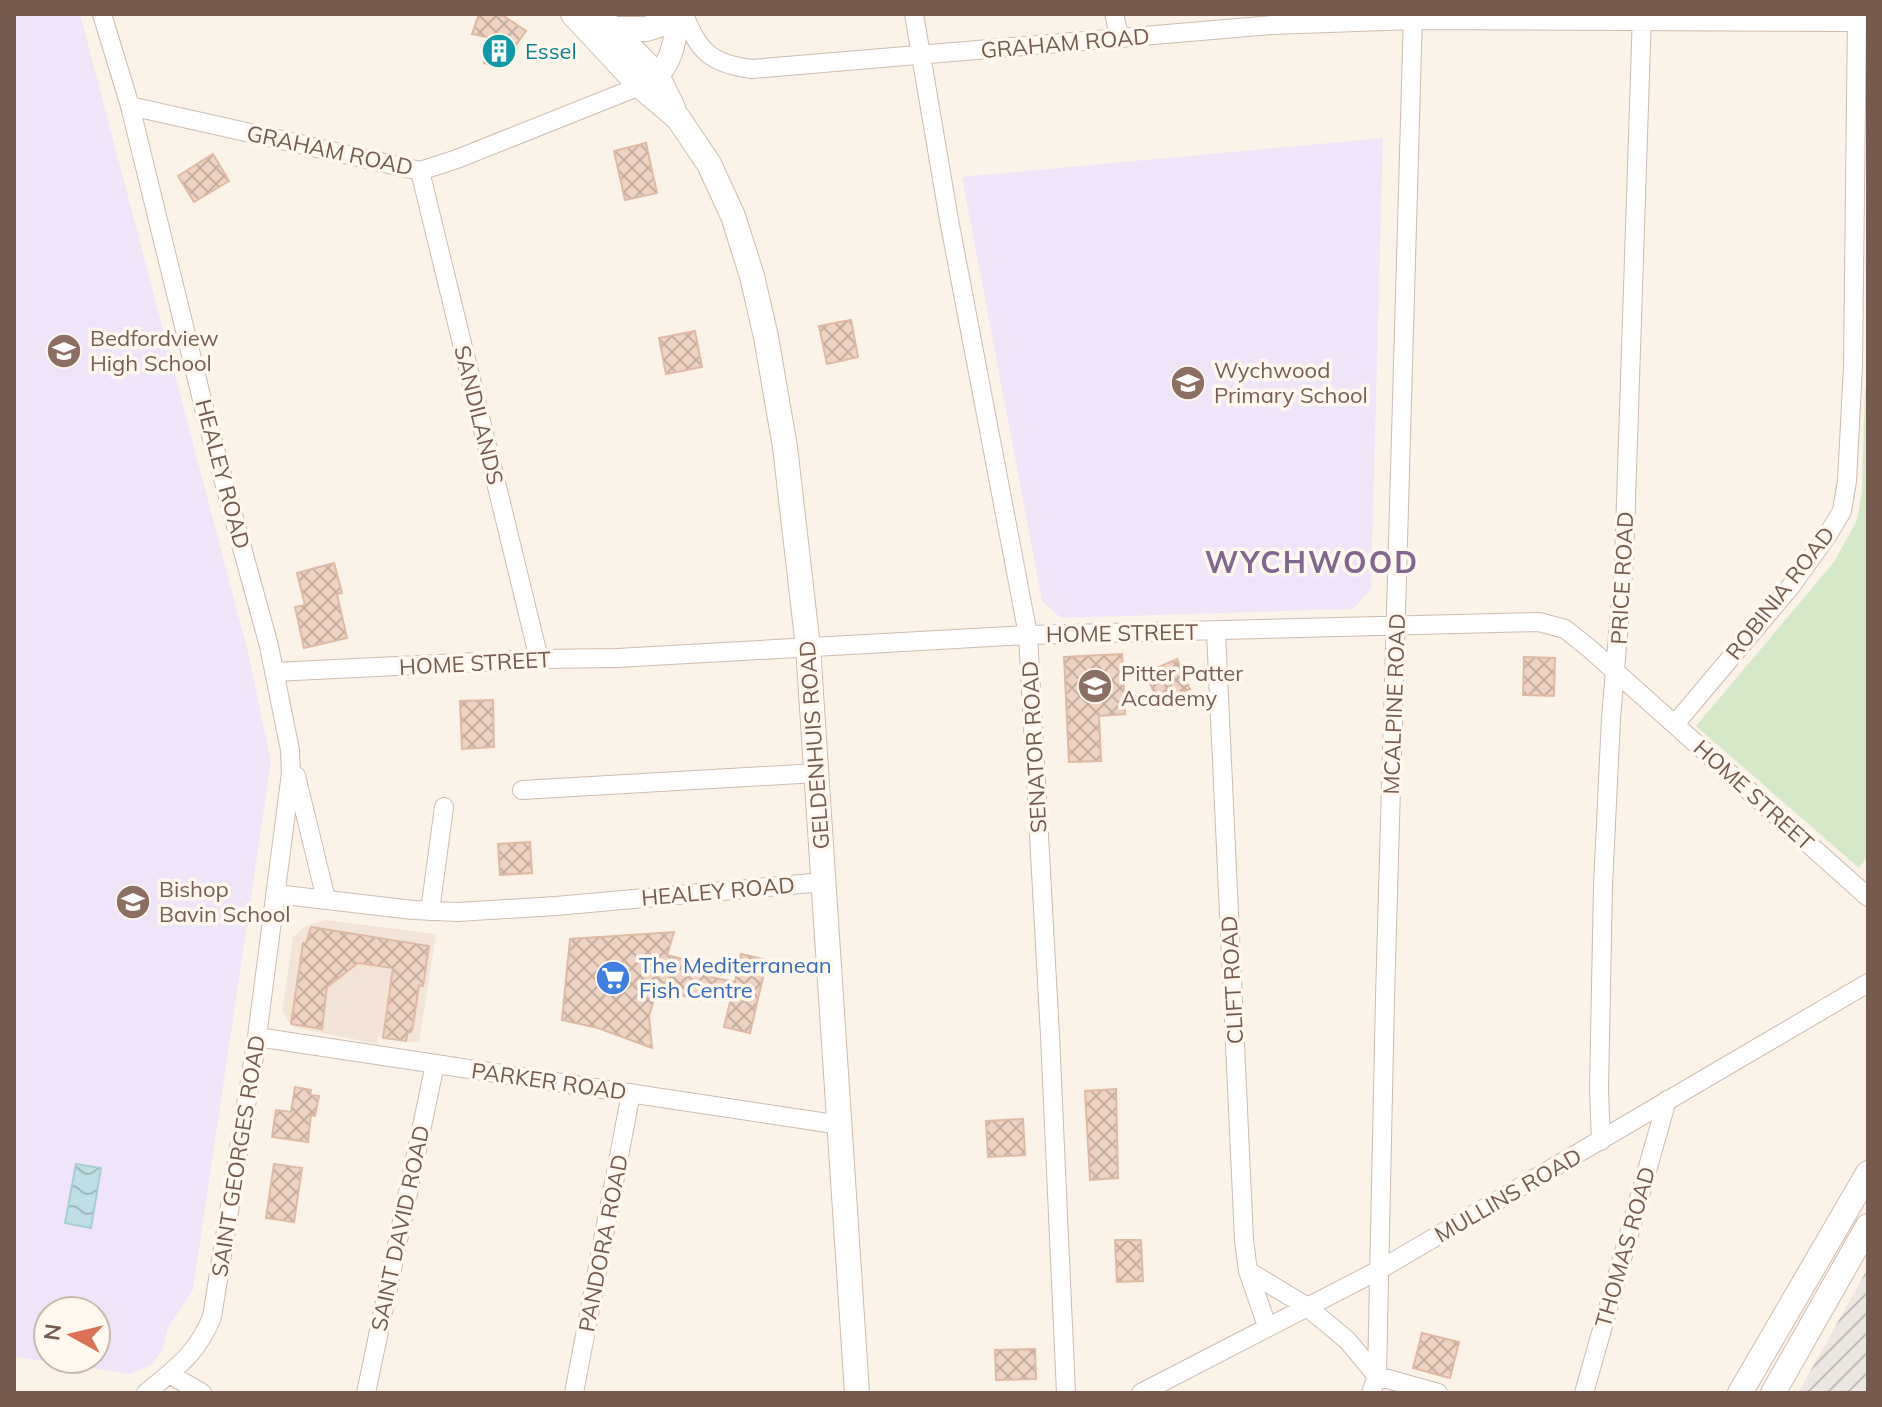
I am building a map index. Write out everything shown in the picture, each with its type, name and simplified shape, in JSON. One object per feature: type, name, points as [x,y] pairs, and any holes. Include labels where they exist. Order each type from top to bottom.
[{"type":"main road","name":"GELDENHUIS ROAD","points":[[573,14],[649,80]]},
{"type":"main road","points":[[606,21],[646,29],[680,16]]},
{"type":"main road","name":"GELDENHUIS ROAD","points":[[606,21],[709,164],[733,216],[752,276],[782,422],[808,647],[857,1393]]},
{"type":"main road","points":[[1740,1393],[1868,1173]]},
{"type":"main road","points":[[1773,1393],[1868,1226]]},
{"type":"street","name":"HEALEY ROAD","points":[[102,14],[130,106],[207,420],[274,672],[326,899]]},
{"type":"street","name":"SENATOR ROAD","points":[[914,14],[1028,635],[1066,1393]]},
{"type":"street","points":[[1114,14],[1120,39]]},
{"type":"street","name":"GRAHAM ROAD","points":[[680,16],[702,49],[715,60],[729,66],[768,69],[1273,25],[1413,17],[1857,18]]},
{"type":"street","points":[[649,80],[673,47],[680,16]]},
{"type":"street","name":"MCALPINE ROAD","points":[[1374,1385],[1413,17]]},
{"type":"street","name":"PRICE ROAD","points":[[1601,1141],[1599,1089],[1603,886],[1631,406],[1642,18]]},
{"type":"street","name":"ROBINIA ROAD","points":[[1675,724],[1791,586],[1842,511],[1860,366],[1857,18]]},
{"type":"street","name":"GRAHAM ROAD","points":[[130,106],[420,171],[457,159],[649,80]]},
{"type":"street","name":"SANDILANDS","points":[[420,171],[539,659]]},
{"type":"street","name":"HOME STREET","points":[[274,672],[617,658],[1028,635],[1397,624],[1552,624],[1565,629],[1616,673],[1868,897]]},
{"type":"street","name":"CLIFT ROAD","points":[[1216,631],[1243,1224],[1248,1271],[1267,1326]]},
{"type":"street","name":"HEALEY ROAD","points":[[290,750],[291,779],[276,894],[430,911],[556,906],[823,882]]},
{"type":"street","points":[[522,790],[817,773]]},
{"type":"street","points":[[430,911],[444,807]]},
{"type":"street","name":"SAINT GEORGES ROAD","points":[[146,1393],[171,1375],[191,1354],[212,1317],[257,1037],[276,894]]},
{"type":"street","name":"MULLINS ROAD","points":[[1141,1393],[1379,1270],[1868,983]]},
{"type":"street","name":"PARKER ROAD","points":[[257,1037],[841,1125]]},
{"type":"street","name":"SAINT DAVID ROAD","points":[[366,1393],[435,1064]]},
{"type":"street","name":"PANDORA ROAD","points":[[574,1393],[631,1093]]},
{"type":"street","name":"THOMAS ROAD","points":[[1584,1393],[1667,1100]]},
{"type":"street","points":[[1248,1271],[1306,1306],[1347,1340],[1374,1385],[1438,1393]]},
{"type":"street","points":[[171,1375],[202,1393]]},
{"type":"shaded area","name":"Bishop Bavin School","points":[[14,14],[80,14],[249,656],[271,762],[193,1290],[168,1328],[163,1349],[152,1364],[131,1374],[112,1371],[112,1295],[32,1295],[32,1360],[14,1357]]},
{"type":"shaded area","name":"Wychwood Primary School","points":[[1383,138],[1371,589],[1353,609],[1061,618],[1042,601],[962,177]]},
{"type":"shaded area","points":[[326,920],[436,934],[419,1043],[378,1037],[377,1044],[293,1027],[282,1012],[293,937],[305,926]]},
{"type":"shaded area","points":[[1868,1268],[1868,1393],[1798,1393]]},
{"type":"green space","points":[[1868,386],[1868,856],[1859,868],[1696,726],[1834,562],[1857,520],[1862,491],[1865,389]]},
{"type":"water","points":[[76,1164],[101,1168],[91,1228],[65,1223]]},
{"type":"building","name":"Essel","points":[[479,14],[504,16],[526,31],[500,67],[484,63],[491,38],[472,34]]},
{"type":"building","points":[[646,143],[657,193],[625,200],[614,151]]},
{"type":"building","points":[[213,154],[229,181],[194,202],[178,176]]},
{"type":"building","points":[[851,320],[858,357],[827,364],[819,326]]},
{"type":"building","points":[[695,331],[702,367],[666,374],[659,338]]},
{"type":"building","points":[[334,563],[342,593],[337,594],[347,638],[304,648],[295,607],[305,605],[297,573]]},
{"type":"building","name":"Pitter Patter Academy","points":[[1122,654],[1125,714],[1099,716],[1101,761],[1069,762],[1064,657]]},
{"type":"building","points":[[1524,657],[1555,658],[1554,696],[1523,695]]},
{"type":"building","points":[[1177,659],[1190,689],[1159,703],[1145,673]]},
{"type":"building","points":[[493,700],[494,747],[462,749],[460,701]]},
{"type":"building","points":[[530,842],[532,873],[500,875],[498,844]]},
{"type":"building","points":[[311,927],[429,946],[423,986],[419,985],[413,1026],[406,1041],[383,1038],[393,968],[358,963],[327,987],[322,1029],[291,1024],[303,943],[306,943]]},
{"type":"building","name":"The Mediterranean Fish Centre","points":[[674,932],[667,955],[708,966],[705,976],[735,982],[741,954],[767,960],[750,1033],[724,1027],[731,998],[701,991],[699,1000],[657,989],[649,1016],[652,1048],[598,1028],[562,1020],[570,939]]},
{"type":"building","points":[[295,1087],[311,1090],[310,1095],[319,1096],[315,1116],[311,1115],[308,1142],[272,1137],[276,1110],[291,1112]]},
{"type":"building","points":[[1116,1089],[1118,1178],[1090,1180],[1085,1091]]},
{"type":"building","points":[[1023,1119],[1025,1155],[988,1157],[986,1121]]},
{"type":"building","points":[[274,1164],[302,1168],[294,1222],[266,1218]]},
{"type":"building","points":[[1115,1240],[1141,1240],[1143,1281],[1117,1282]]},
{"type":"building","points":[[1422,1333],[1459,1342],[1450,1378],[1413,1368]]},
{"type":"building","points":[[1035,1349],[1036,1379],[996,1380],[995,1350]]},
{"type":"place","name":"Essel","points":[[499,51]]},
{"type":"place","name":"Bedfordview High School","points":[[64,351]]},
{"type":"place","name":"Wychwood Primary School","points":[[1188,383]]},
{"type":"place","name":"Pitter Patter Academy","points":[[1095,686]]},
{"type":"place","name":"Bishop Bavin School","points":[[133,902]]},
{"type":"place","name":"The Mediterranean Fish Centre","points":[[613,978]]},
{"type":"district","name":"WYCHWOOD","points":[[1312,563]]}]
